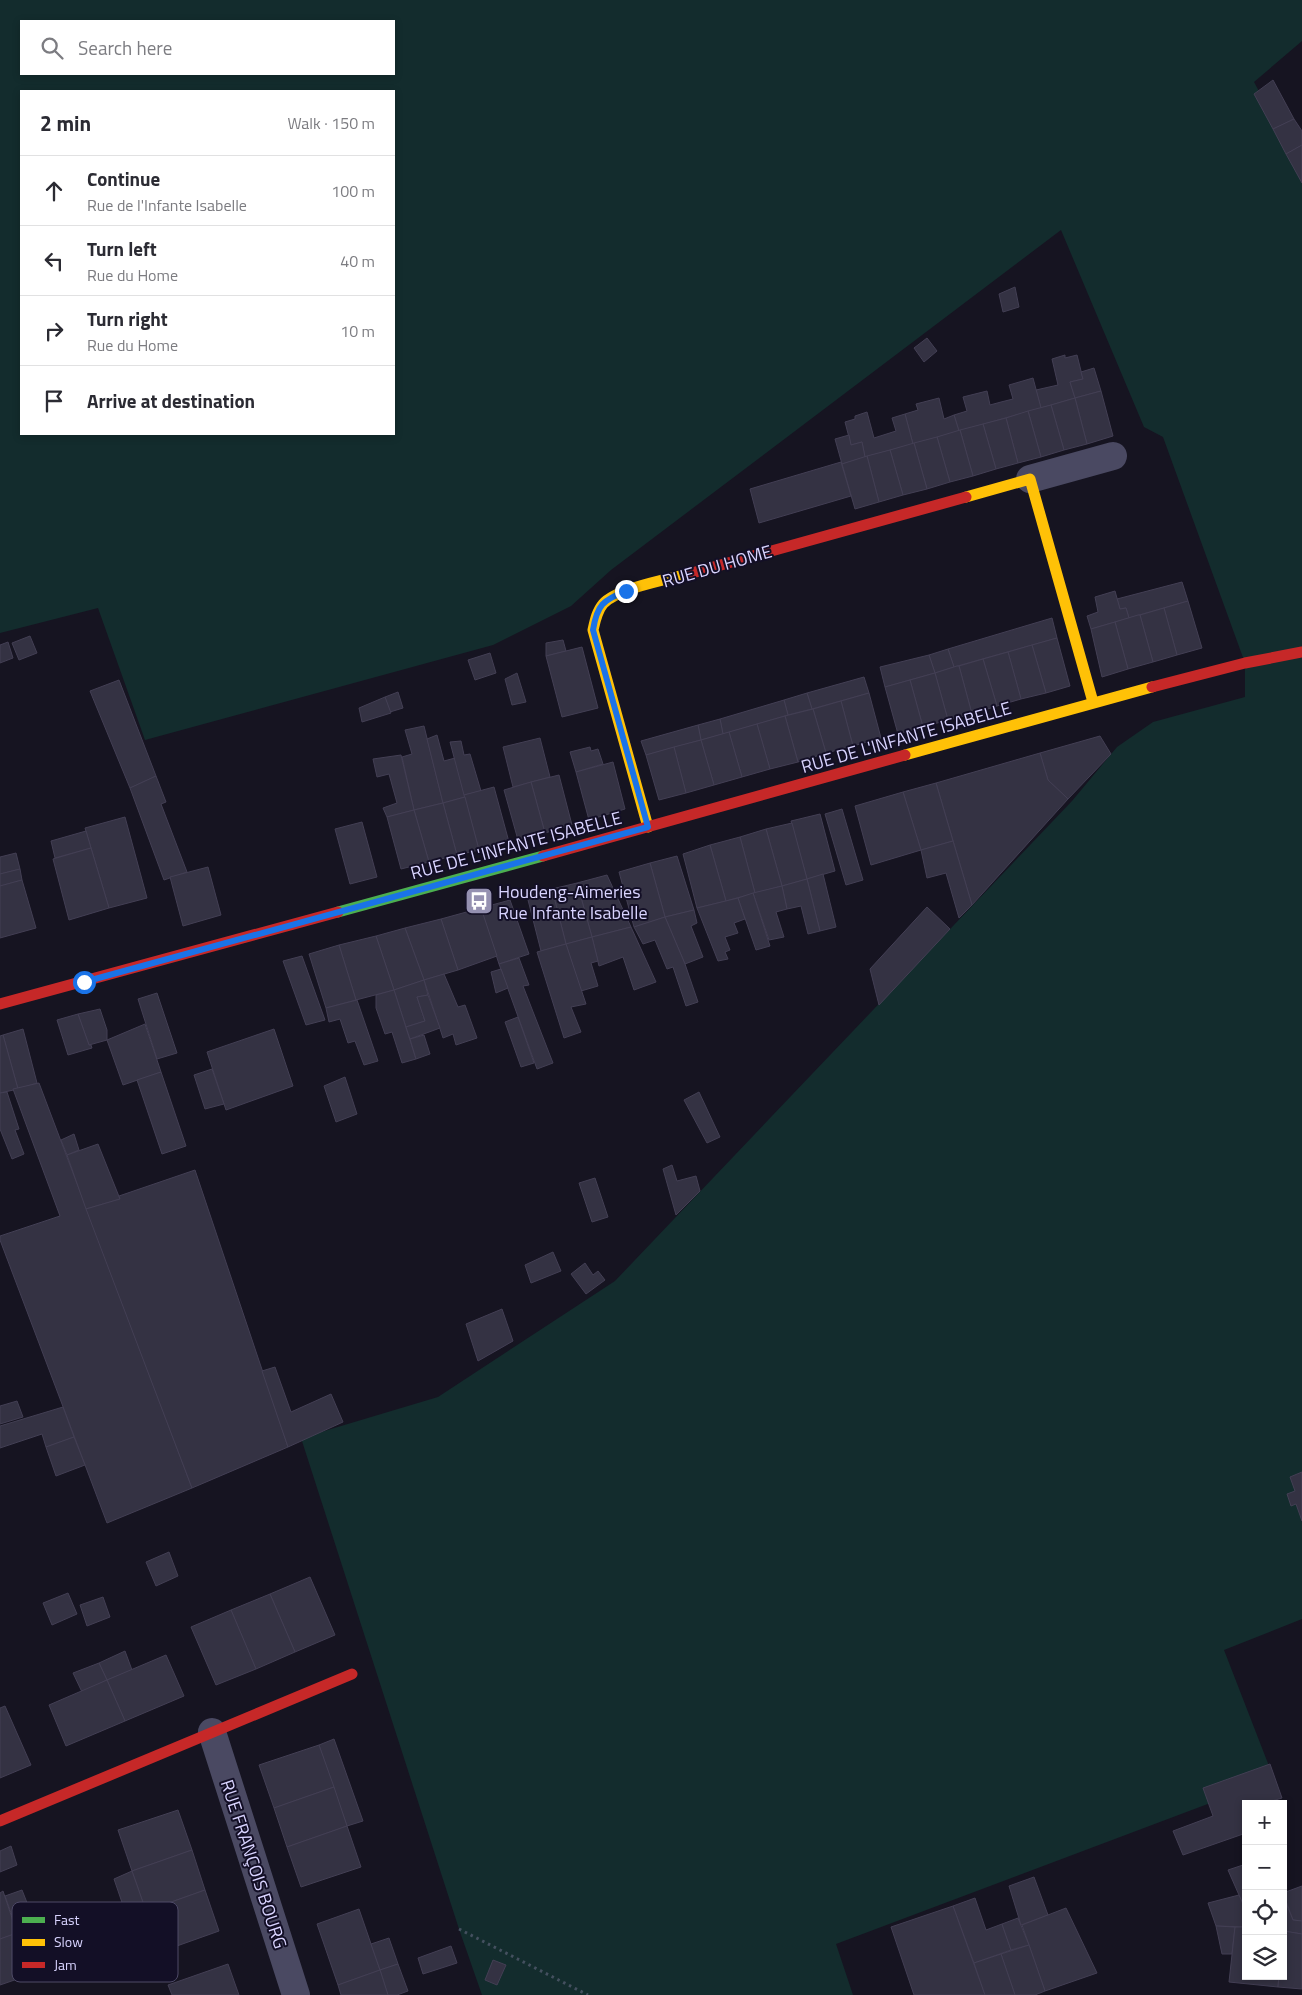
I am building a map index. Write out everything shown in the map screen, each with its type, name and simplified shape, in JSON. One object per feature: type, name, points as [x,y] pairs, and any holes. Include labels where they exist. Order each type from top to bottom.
[{"type":"street","name":"RUE DU HOME","points":[[648,827],[593,630],[596,613],[603,603],[611,597],[626,591],[1113,456]]},
{"type":"street","points":[[1030,479],[1093,702]]},
{"type":"street","name":"RUE DE L'INFANTE ISABELLE","points":[[0,1004],[648,827],[1093,702],[1245,663],[1302,652]]},
{"type":"street","points":[[0,1821],[352,1674]]},
{"type":"street","name":"RUE FRANÇOIS BOURG","points":[[212,1732],[296,1995]]},
{"type":"path","points":[[459,1929],[588,1995]]},
{"type":"green space","points":[[0,0],[1302,0],[1302,41],[1254,82],[1302,171],[1302,1619],[1224,1650],[1274,1779],[836,1944],[853,1995],[482,1995],[301,1438],[438,1397],[615,1281],[1072,801],[1117,747],[1153,722],[1245,697],[1245,663],[1163,437],[1144,427],[1061,230],[611,570],[571,606],[493,645],[145,740],[98,608],[0,633]]},
{"type":"building","points":[[1273,80],[1294,119],[1273,129],[1254,94]]},
{"type":"building","points":[[1294,119],[1302,131],[1302,145],[1286,154],[1273,129]]},
{"type":"building","points":[[1302,145],[1302,183],[1286,154]]},
{"type":"building","points":[[1015,287],[1019,307],[1003,312],[999,294]]},
{"type":"building","points":[[927,338],[937,351],[924,362],[914,348]]},
{"type":"building","points":[[1065,355],[1065,358],[1077,355],[1083,379],[1070,382],[1075,398],[1041,408],[1036,390],[1058,385],[1052,359]]},
{"type":"building","points":[[1094,368],[1101,391],[1075,398],[1070,382],[1083,379],[1081,372]]},
{"type":"building","points":[[1033,378],[1041,408],[959,431],[954,415],[967,411],[963,397],[987,391],[990,405],[1013,399],[1009,385]]},
{"type":"building","points":[[1101,391],[1113,436],[1087,444],[1075,398]]},
{"type":"building","points":[[939,398],[944,419],[954,415],[959,431],[913,444],[905,414],[918,410],[916,404]]},
{"type":"building","points":[[1075,398],[1087,444],[1064,450],[1051,405]]},
{"type":"building","points":[[1051,405],[1064,450],[1041,457],[1028,411]]},
{"type":"building","points":[[1028,411],[1041,457],[1018,463],[1006,418]]},
{"type":"building","points":[[867,412],[874,438],[896,431],[892,418],[905,414],[913,444],[865,457],[862,442],[851,445],[845,422]]},
{"type":"building","points":[[1006,418],[1018,463],[996,469],[983,424]]},
{"type":"building","points":[[983,424],[996,469],[973,476],[960,430]]},
{"type":"building","points":[[960,430],[973,476],[950,482],[937,437]]},
{"type":"building","points":[[849,435],[851,445],[862,442],[865,457],[842,464],[835,439]]},
{"type":"building","points":[[937,437],[950,482],[927,489],[914,443]]},
{"type":"building","points":[[914,443],[927,489],[903,495],[890,450]]},
{"type":"building","points":[[890,450],[903,495],[879,502],[867,456]]},
{"type":"building","points":[[867,456],[879,502],[855,509],[842,464]]},
{"type":"building","points":[[841,462],[851,496],[759,523],[750,489]]},
{"type":"building","points":[[1182,582],[1188,601],[1129,618],[1126,608],[1120,609],[1117,599]]},
{"type":"building","points":[[1115,591],[1120,609],[1126,608],[1129,618],[1091,629],[1087,616],[1098,612],[1095,597]]},
{"type":"building","points":[[1188,601],[1202,648],[1177,655],[1164,608]]},
{"type":"building","points":[[1164,608],[1177,655],[1153,662],[1140,615]]},
{"type":"building","points":[[1140,615],[1153,662],[1128,669],[1115,622]]},
{"type":"building","points":[[1052,618],[1057,638],[954,667],[948,649]]},
{"type":"building","points":[[1115,622],[1128,669],[1102,677],[1091,629]]},
{"type":"building","points":[[30,636],[37,653],[19,660],[12,643]]},
{"type":"building","points":[[1057,638],[1070,686],[1046,693],[1032,645]]},
{"type":"building","points":[[563,640],[566,651],[546,656],[546,643]]},
{"type":"building","points":[[8,642],[13,658],[0,663],[0,645]]},
{"type":"building","points":[[1032,645],[1046,693],[1021,699],[1008,652]]},
{"type":"building","points":[[582,647],[598,708],[562,717],[546,656]]},
{"type":"building","points":[[948,649],[954,667],[935,673],[929,655]]},
{"type":"building","points":[[1008,652],[1021,699],[997,706],[983,659]]},
{"type":"building","points":[[490,653],[496,673],[475,680],[468,660]]},
{"type":"building","points":[[929,655],[935,673],[885,687],[880,667]]},
{"type":"building","points":[[983,659],[997,706],[972,714],[959,666]]},
{"type":"building","points":[[959,666],[972,714],[948,720],[935,673]]},
{"type":"building","points":[[517,673],[526,702],[512,705],[505,679]]},
{"type":"building","points":[[935,673],[948,720],[923,727],[910,680]]},
{"type":"building","points":[[864,677],[869,693],[812,709],[807,693]]},
{"type":"building","points":[[119,680],[156,776],[130,788],[90,691]]},
{"type":"building","points":[[910,680],[923,727],[898,734],[885,687]]},
{"type":"building","points":[[398,692],[403,708],[390,712],[385,697]]},
{"type":"building","points":[[807,693],[812,709],[788,715],[784,700]]},
{"type":"building","points":[[869,693],[881,738],[853,746],[841,701]]},
{"type":"building","points":[[385,697],[391,713],[362,722],[359,708]]},
{"type":"building","points":[[784,700],[788,715],[723,734],[720,719]]},
{"type":"building","points":[[841,701],[853,746],[826,753],[813,709]]},
{"type":"building","points":[[813,709],[826,753],[798,762],[785,716]]},
{"type":"building","points":[[785,716],[798,762],[770,769],[757,724]]},
{"type":"building","points":[[720,719],[723,734],[701,740],[698,725]]},
{"type":"building","points":[[757,724],[770,769],[742,777],[729,732]]},
{"type":"building","points":[[698,725],[701,740],[646,755],[641,741]]},
{"type":"building","points":[[424,726],[443,803],[414,810],[402,757],[412,754],[405,730]]},
{"type":"building","points":[[729,732],[742,777],[714,785],[701,740]]},
{"type":"building","points":[[437,735],[444,761],[455,758],[465,797],[443,803],[427,739]]},
{"type":"building","points":[[1100,736],[1111,754],[1068,799],[1048,780],[1040,753]]},
{"type":"building","points":[[540,738],[550,777],[513,787],[503,747]]},
{"type":"building","points":[[701,740],[714,785],[686,793],[674,747]]},
{"type":"building","points":[[461,741],[464,755],[470,754],[481,791],[464,795],[450,742]]},
{"type":"building","points":[[590,747],[591,751],[598,749],[603,764],[576,772],[570,752]]},
{"type":"building","points":[[674,747],[686,793],[659,800],[646,755]]},
{"type":"building","points":[[1040,753],[1048,780],[1068,799],[972,905],[936,783]]},
{"type":"building","points":[[401,755],[414,810],[387,817],[383,808],[397,803],[389,774],[377,777],[373,759]]},
{"type":"building","points":[[613,762],[625,809],[589,820],[576,772]]},
{"type":"building","points":[[559,775],[572,825],[545,833],[531,782]]},
{"type":"building","points":[[156,776],[166,802],[161,804],[187,872],[164,880],[130,788]]},
{"type":"building","points":[[531,782],[545,833],[518,840],[504,790]]},
{"type":"building","points":[[936,783],[953,841],[921,850],[903,792]]},
{"type":"building","points":[[494,787],[509,842],[479,850],[464,795]]},
{"type":"building","points":[[903,792],[921,850],[871,865],[855,806]]},
{"type":"building","points":[[465,797],[479,850],[457,855],[443,803]]},
{"type":"building","points":[[443,803],[457,855],[429,862],[414,810]]},
{"type":"building","points":[[842,809],[863,880],[846,885],[825,814]]},
{"type":"building","points":[[414,810],[429,862],[401,869],[387,817]]},
{"type":"building","points":[[820,814],[835,871],[807,879],[791,821]]},
{"type":"building","points":[[125,817],[147,898],[109,908],[85,828]]},
{"type":"building","points":[[362,822],[377,877],[350,884],[335,829]]},
{"type":"building","points":[[792,823],[807,879],[782,886],[766,829]]},
{"type":"building","points":[[766,829],[782,886],[755,893],[740,837]]},
{"type":"building","points":[[86,831],[91,848],[55,858],[51,841]]},
{"type":"building","points":[[740,837],[755,893],[726,901],[710,845]]},
{"type":"building","points":[[953,841],[972,905],[959,918],[946,873],[927,878],[921,850]]},
{"type":"building","points":[[710,845],[726,901],[697,908],[683,854]]},
{"type":"building","points":[[91,848],[109,908],[69,920],[53,859]]},
{"type":"building","points":[[16,853],[20,869],[0,874],[0,857]]},
{"type":"building","points":[[677,856],[694,910],[665,917],[650,863]]},
{"type":"building","points":[[650,863],[665,917],[634,927],[619,872]]},
{"type":"building","points":[[208,867],[221,915],[183,926],[170,877]]},
{"type":"building","points":[[20,869],[22,880],[0,886],[0,874]]},
{"type":"building","points":[[823,874],[836,927],[820,931],[807,879]]},
{"type":"building","points":[[607,875],[631,927],[592,937],[577,883]]},
{"type":"building","points":[[807,879],[820,931],[808,934],[801,906],[787,909],[782,886]]},
{"type":"building","points":[[22,880],[36,928],[0,938],[0,886]]},
{"type":"building","points":[[577,883],[592,937],[566,944],[552,889]]},
{"type":"building","points":[[782,886],[787,909],[776,912],[784,937],[769,940],[753,893]]},
{"type":"building","points":[[552,889],[566,944],[541,951],[527,896]]},
{"type":"building","points":[[753,893],[770,946],[756,950],[738,898]]},
{"type":"building","points":[[738,898],[745,919],[734,923],[738,933],[725,937],[730,950],[725,952],[728,959],[718,961],[697,908]]},
{"type":"building","points":[[510,900],[529,954],[499,964],[481,908]]},
{"type":"building","points":[[927,907],[950,929],[879,1005],[870,969]]},
{"type":"building","points":[[481,908],[497,956],[458,970],[441,919]]},
{"type":"building","points":[[694,910],[697,923],[691,926],[703,957],[685,964],[665,917]]},
{"type":"building","points":[[665,917],[685,964],[698,1002],[686,1006],[673,967],[667,969],[655,940],[643,944],[634,927]]},
{"type":"building","points":[[441,919],[458,970],[424,980],[405,928]]},
{"type":"building","points":[[631,927],[656,982],[634,990],[623,957],[599,966],[592,937]]},
{"type":"building","points":[[405,928],[424,980],[394,990],[376,936]]},
{"type":"building","points":[[376,936],[394,990],[356,1000],[339,945]]},
{"type":"building","points":[[592,937],[598,961],[591,963],[598,986],[581,991],[566,944]]},
{"type":"building","points":[[566,944],[586,1004],[571,1007],[581,1032],[564,1038],[537,952]]},
{"type":"building","points":[[339,945],[356,1000],[326,1008],[309,954]]},
{"type":"building","points":[[302,956],[325,1020],[306,1025],[283,961]]},
{"type":"building","points":[[519,958],[529,985],[523,986],[553,1063],[537,1069],[499,964]]},
{"type":"building","points":[[501,969],[508,988],[496,993],[491,972]]},
{"type":"building","points":[[444,974],[458,1007],[465,1005],[477,1038],[456,1045],[453,1034],[443,1038],[424,980]]},
{"type":"building","points":[[424,980],[428,995],[417,997],[425,1021],[406,1027],[394,990]]},
{"type":"building","points":[[394,990],[416,1059],[402,1063],[392,1032],[385,1034],[376,1008],[376,995]]},
{"type":"building","points":[[157,993],[177,1053],[157,1059],[138,999]]},
{"type":"building","points":[[428,995],[440,1028],[410,1039],[406,1027],[425,1021],[417,997]]},
{"type":"building","points":[[357,1000],[378,1061],[364,1065],[355,1041],[348,1043],[340,1019],[329,1022],[326,1008]]},
{"type":"building","points":[[100,1009],[107,1030],[107,1040],[89,1045],[78,1014]]},
{"type":"building","points":[[78,1014],[89,1045],[92,1048],[68,1055],[57,1020]]},
{"type":"building","points":[[518,1017],[534,1063],[521,1067],[505,1022]]},
{"type":"building","points":[[145,1024],[161,1072],[123,1085],[107,1040]]},
{"type":"building","points":[[23,1029],[37,1083],[18,1089],[3,1035]]},
{"type":"building","points":[[274,1029],[293,1086],[226,1110],[207,1052]]},
{"type":"building","points":[[3,1035],[18,1089],[0,1093],[0,1036]]},
{"type":"building","points":[[424,1035],[430,1054],[416,1059],[410,1039]]},
{"type":"building","points":[[212,1069],[224,1104],[205,1109],[194,1075]]},
{"type":"building","points":[[161,1072],[186,1146],[162,1154],[137,1080]]},
{"type":"building","points":[[345,1077],[357,1114],[336,1122],[324,1086]]},
{"type":"building","points":[[39,1083],[192,1488],[107,1523],[0,1240],[0,1236],[60,1216],[13,1089]]},
{"type":"building","points":[[7,1092],[19,1129],[15,1130],[24,1154],[12,1159],[0,1129],[0,1093]]},
{"type":"building","points":[[699,1092],[720,1137],[707,1143],[684,1100]]},
{"type":"building","points":[[74,1134],[79,1150],[67,1155],[61,1140]]},
{"type":"building","points":[[98,1144],[120,1199],[86,1209],[67,1155]]},
{"type":"building","points":[[672,1165],[677,1181],[696,1176],[700,1191],[676,1215],[663,1169]]},
{"type":"building","points":[[195,1170],[288,1447],[192,1488],[86,1209],[120,1199],[119,1196]]},
{"type":"building","points":[[595,1178],[608,1217],[592,1222],[579,1183]]},
{"type":"building","points":[[553,1252],[561,1271],[531,1283],[525,1265]]},
{"type":"building","points":[[585,1263],[593,1275],[598,1271],[605,1280],[586,1294],[571,1274]]},
{"type":"building","points":[[502,1309],[513,1341],[478,1361],[466,1324]]},
{"type":"building","points":[[275,1367],[291,1412],[331,1394],[343,1422],[288,1447],[262,1371]]},
{"type":"building","points":[[17,1401],[23,1417],[0,1424],[0,1406]]},
{"type":"building","points":[[63,1407],[74,1437],[46,1447],[42,1434],[0,1448],[0,1426]]},
{"type":"building","points":[[74,1437],[85,1465],[56,1476],[46,1447]]},
{"type":"building","points":[[1302,1472],[1302,1521],[1296,1504],[1291,1506],[1287,1494],[1295,1491],[1290,1477]]},
{"type":"building","points":[[169,1552],[178,1576],[156,1586],[146,1562]]},
{"type":"building","points":[[310,1577],[335,1635],[295,1652],[270,1594]]},
{"type":"building","points":[[68,1593],[77,1614],[52,1625],[43,1603]]},
{"type":"building","points":[[270,1594],[295,1652],[256,1669],[231,1610]]},
{"type":"building","points":[[103,1597],[110,1617],[87,1626],[80,1605]]},
{"type":"building","points":[[231,1610],[256,1669],[216,1685],[191,1627]]},
{"type":"building","points":[[125,1651],[132,1670],[107,1680],[99,1663]]},
{"type":"building","points":[[166,1655],[184,1696],[125,1721],[107,1680]]},
{"type":"building","points":[[99,1663],[107,1680],[82,1692],[73,1673]]},
{"type":"building","points":[[107,1680],[125,1721],[66,1746],[49,1705]]},
{"type":"building","points":[[5,1706],[31,1765],[0,1778],[0,1708]]},
{"type":"building","points":[[334,1739],[363,1821],[347,1826],[319,1745]]},
{"type":"building","points":[[319,1745],[334,1787],[274,1808],[259,1765]]},
{"type":"building","points":[[1270,1764],[1282,1798],[1275,1800],[1242,1800],[1242,1834],[1183,1855],[1173,1831],[1213,1816],[1203,1788]]},
{"type":"building","points":[[334,1787],[347,1826],[287,1847],[274,1808]]},
{"type":"building","points":[[178,1810],[192,1850],[132,1871],[118,1830]]},
{"type":"building","points":[[347,1826],[361,1867],[301,1887],[287,1847]]},
{"type":"building","points":[[11,1846],[17,1865],[0,1872],[0,1851]]},
{"type":"building","points":[[192,1850],[205,1890],[171,1902],[143,1902],[132,1871]]},
{"type":"building","points":[[1242,1865],[1242,1902],[1228,1870]]},
{"type":"building","points":[[132,1871],[143,1902],[122,1902],[114,1879]]},
{"type":"building","points":[[1034,1877],[1048,1915],[1021,1925],[1009,1886]]},
{"type":"building","points":[[1302,1886],[1302,1921],[1293,1920],[1287,1904],[1287,1892]]},
{"type":"building","points":[[22,1890],[27,1902],[12,1902],[12,1916],[5,1896]]},
{"type":"building","points":[[205,1890],[219,1931],[178,1946],[178,1902],[171,1902]]},
{"type":"building","points":[[3,1891],[12,1918],[12,1935],[0,1939],[0,1893]]},
{"type":"building","points":[[1239,1895],[1242,1902],[1242,1927],[1216,1926],[1208,1903]]},
{"type":"building","points":[[975,1898],[986,1930],[1002,1924],[1011,1950],[974,1963],[953,1906]]},
{"type":"building","points":[[953,1906],[985,1995],[914,1995],[891,1927]]},
{"type":"building","points":[[1287,1906],[1293,1920],[1302,1921],[1302,1934],[1287,1932]]},
{"type":"building","points":[[1066,1908],[1097,1973],[1045,1991],[1022,1925]]},
{"type":"building","points":[[359,1909],[380,1970],[338,1985],[317,1924]]},
{"type":"building","points":[[1018,1918],[1029,1945],[1011,1950],[1002,1924]]},
{"type":"building","points":[[1216,1926],[1235,1927],[1232,1954],[1222,1954]]},
{"type":"building","points":[[1235,1927],[1242,1927],[1242,1980],[1279,1980],[1278,1987],[1229,1982]]},
{"type":"building","points":[[1287,1932],[1302,1934],[1302,1989],[1278,1987],[1279,1980],[1287,1980]]},
{"type":"building","points":[[12,1935],[12,1981],[0,1985],[0,1939]]},
{"type":"building","points":[[389,1938],[398,1964],[380,1970],[371,1944]]},
{"type":"building","points":[[1029,1945],[1045,1991],[1035,1995],[1015,1995],[1001,1954]]},
{"type":"building","points":[[451,1946],[457,1963],[423,1974],[418,1958]]},
{"type":"building","points":[[1001,1954],[1015,1995],[985,1995],[974,1963]]},
{"type":"building","points":[[493,1960],[506,1965],[497,1985],[485,1980]]},
{"type":"building","points":[[228,1964],[239,1995],[172,1995],[168,1985]]},
{"type":"building","points":[[398,1964],[408,1991],[397,1995],[388,1995],[380,1970]]},
{"type":"building","points":[[380,1970],[388,1995],[341,1995],[338,1985]]},
{"type":"traffic: fast","points":[[338,912],[543,856]]},
{"type":"traffic: slow","points":[[966,497],[1030,479],[1093,702]]},
{"type":"traffic: slow","points":[[648,827],[593,630],[599,610],[610,598],[658,581],[692,573]]},
{"type":"traffic: slow","points":[[905,755],[1152,687]]},
{"type":"traffic: jam","points":[[692,573],[966,497]]},
{"type":"traffic: jam","points":[[1152,687],[1245,663],[1302,652]]},
{"type":"traffic: jam","points":[[543,856],[905,755]]},
{"type":"traffic: jam","points":[[0,1004],[338,912]]},
{"type":"traffic: jam","points":[[0,1821],[352,1674]]},
{"type":"place","name":"Houdeng-Aimeries Rue Infante Isabelle","points":[[479,901]]},
{"type":"route","points":[[84,982],[648,827],[593,630],[596,613],[603,603],[611,597],[626,591]]}]
